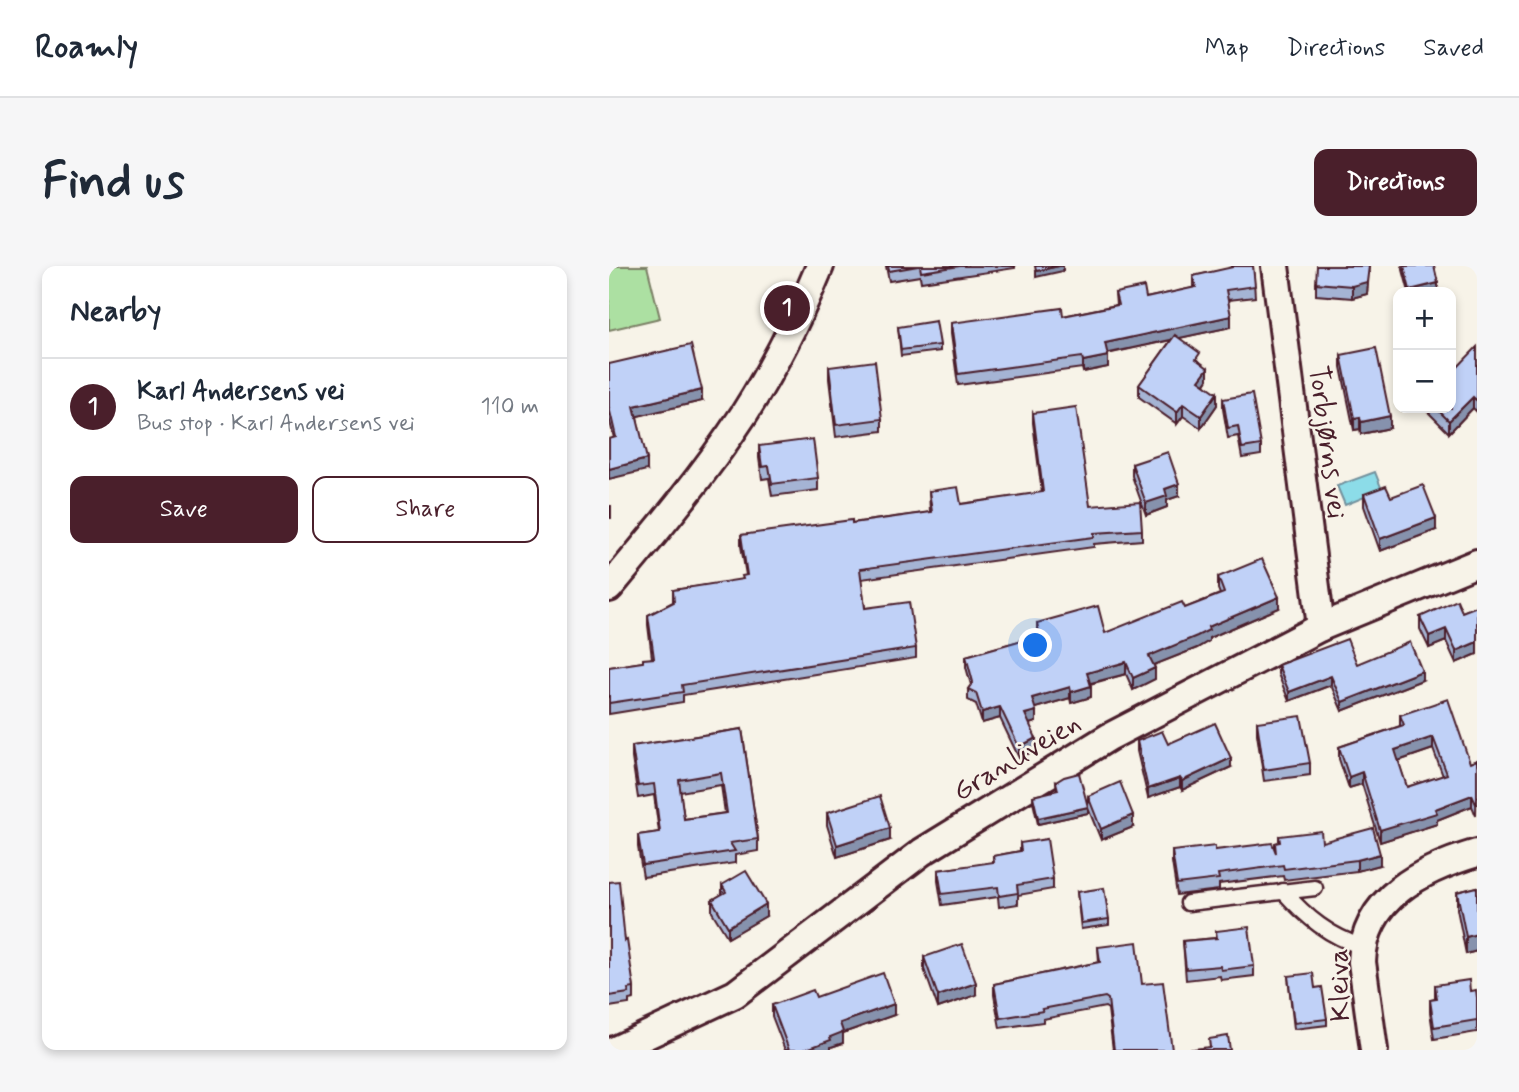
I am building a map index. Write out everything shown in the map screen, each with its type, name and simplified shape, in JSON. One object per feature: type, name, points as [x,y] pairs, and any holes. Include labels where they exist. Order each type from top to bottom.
[{"type":"street","points":[[609,588],[668,517],[745,412],[787,338],[820,266]]},
{"type":"street","name":"Torbjørns vei","points":[[1275,266],[1321,627]]},
{"type":"street","name":"Granliveien","points":[[615,1050],[735,994],[922,852],[1109,737],[1321,627],[1477,563]]},
{"type":"street","name":"Kleiva","points":[[1374,1050],[1366,995],[1363,947],[1372,921],[1380,906],[1409,881],[1450,861],[1477,853]]},
{"type":"lane","points":[[1188,903],[1315,888]]},
{"type":"lane","points":[[1283,891],[1321,929],[1363,947]]},
{"type":"green space","points":[[609,266],[647,266],[660,318],[609,330]]},
{"type":"water","points":[[1375,472],[1382,490],[1345,505],[1337,486]]},
{"type":"building","points":[[888,266],[918,266],[889,271]]},
{"type":"building","points":[[920,266],[960,266],[921,272]]},
{"type":"building","points":[[1035,266],[1059,266],[1036,271]]},
{"type":"building","points":[[1233,266],[1253,266],[1255,286],[1226,290],[1231,316],[1105,343],[1108,356],[1083,361],[1082,357],[958,374],[951,323],[1062,308],[1063,316],[1118,305],[1115,293],[1144,287],[1146,298],[1196,287],[1193,276]]},
{"type":"building","points":[[1317,266],[1369,266],[1367,282],[1352,286],[1316,283]]},
{"type":"building","points":[[1404,266],[1434,266],[1438,283],[1409,287]]},
{"type":"building","points":[[936,321],[940,345],[901,350],[898,327]]},
{"type":"building","points":[[1175,335],[1200,353],[1196,359],[1208,368],[1199,380],[1217,393],[1201,416],[1183,404],[1177,412],[1139,385]]},
{"type":"building","points":[[691,345],[702,390],[634,406],[647,459],[609,469],[609,439],[616,437],[609,407],[609,364]]},
{"type":"building","points":[[1477,347],[1477,401],[1473,397],[1449,421],[1441,413],[1456,413],[1456,369]]},
{"type":"building","points":[[1376,348],[1390,416],[1361,422],[1360,417],[1354,418],[1341,355]]},
{"type":"building","points":[[875,361],[882,419],[836,425],[829,367]]},
{"type":"building","points":[[1252,394],[1261,445],[1242,448],[1238,426],[1228,428],[1223,399]]},
{"type":"building","points":[[1076,407],[1090,506],[1140,502],[1142,530],[1094,533],[1094,537],[860,569],[865,608],[909,602],[916,648],[682,685],[683,692],[609,703],[609,667],[654,658],[648,615],[674,602],[673,590],[743,579],[742,576],[747,575],[741,535],[932,512],[929,491],[958,487],[961,504],[1043,492],[1033,413]]},
{"type":"building","points":[[813,439],[818,478],[772,484],[769,466],[762,467],[759,446]]},
{"type":"building","points":[[1168,452],[1179,484],[1165,489],[1167,496],[1146,503],[1132,464]]},
{"type":"building","points":[[1423,485],[1436,518],[1380,539],[1364,494],[1386,486],[1391,497]]},
{"type":"building","points":[[1262,559],[1279,597],[1149,656],[1155,668],[1133,678],[1126,662],[1087,673],[1091,686],[1071,692],[1070,687],[1032,698],[1036,711],[1025,714],[1036,738],[1019,747],[1000,707],[982,712],[976,693],[968,689],[973,682],[966,656],[1040,635],[1037,623],[1098,606],[1105,633],[1182,602],[1185,608],[1224,593],[1218,577]]},
{"type":"building","points":[[1457,600],[1462,612],[1477,606],[1477,642],[1456,651],[1446,629],[1429,636],[1420,617]]},
{"type":"building","points":[[1347,639],[1357,664],[1410,642],[1422,671],[1342,702],[1331,676],[1289,692],[1278,665]]},
{"type":"building","points":[[1448,699],[1470,763],[1477,760],[1477,804],[1472,795],[1435,809],[1437,813],[1380,830],[1362,772],[1349,777],[1339,747],[1404,725],[1400,715]],"holes":[[[1433,737],[1447,774],[1407,787],[1395,750]]]},
{"type":"building","points":[[1301,716],[1310,763],[1264,770],[1257,722]]},
{"type":"building","points":[[1215,723],[1231,758],[1182,781],[1180,778],[1148,789],[1137,741],[1162,731],[1168,744]]},
{"type":"building","points":[[742,729],[758,839],[730,843],[735,851],[643,865],[638,835],[660,832],[654,784],[638,786],[632,746]],"holes":[[[721,773],[727,813],[684,819],[679,780]]]},
{"type":"building","points":[[1079,773],[1088,807],[1038,818],[1033,796],[1058,790],[1056,782]]},
{"type":"building","points":[[1120,782],[1133,815],[1101,829],[1088,796]]},
{"type":"building","points":[[880,796],[890,828],[837,845],[827,813]]},
{"type":"building","points":[[1373,828],[1380,854],[1357,860],[1284,869],[1283,865],[1218,874],[1219,879],[1177,884],[1172,851],[1215,846],[1215,850],[1272,843],[1276,853],[1275,843],[1280,842],[1279,836],[1321,831],[1322,842]]},
{"type":"building","points":[[1047,839],[1053,879],[1017,885],[1018,893],[999,896],[998,887],[942,894],[938,870],[994,862],[993,856],[1021,851],[1020,843]]},
{"type":"building","points":[[746,871],[766,904],[728,927],[712,900],[726,892],[722,885]]},
{"type":"building","points":[[619,881],[625,941],[627,940],[634,988],[628,989],[629,993],[609,996],[609,882]]},
{"type":"building","points":[[1477,887],[1477,934],[1466,937],[1457,892]]},
{"type":"building","points":[[1104,888],[1109,919],[1081,923],[1077,892]]},
{"type":"building","points":[[1249,927],[1254,966],[1221,970],[1220,966],[1186,969],[1183,941],[1217,938],[1216,931]]},
{"type":"building","points":[[1137,942],[1142,984],[1163,982],[1172,1050],[1114,1050],[1108,999],[1105,997],[1000,1018],[994,984],[1100,962],[1098,947]]},
{"type":"building","points":[[962,944],[976,983],[938,996],[924,957]]},
{"type":"building","points":[[883,973],[894,1004],[840,1023],[843,1032],[830,1037],[831,1040],[804,1050],[789,1050],[772,1005],[813,990],[816,997]]},
{"type":"building","points":[[1313,973],[1315,988],[1322,987],[1327,1019],[1294,1023],[1288,976]]},
{"type":"building","points":[[1469,980],[1470,991],[1476,990],[1477,1020],[1434,1027],[1430,1000],[1437,999],[1435,985]]},
{"type":"building","points":[[1228,1036],[1230,1050],[1185,1050],[1210,1047],[1209,1039]]},
{"type":"place","name":"Karl Andersens vei","points":[[787,308]]}]
